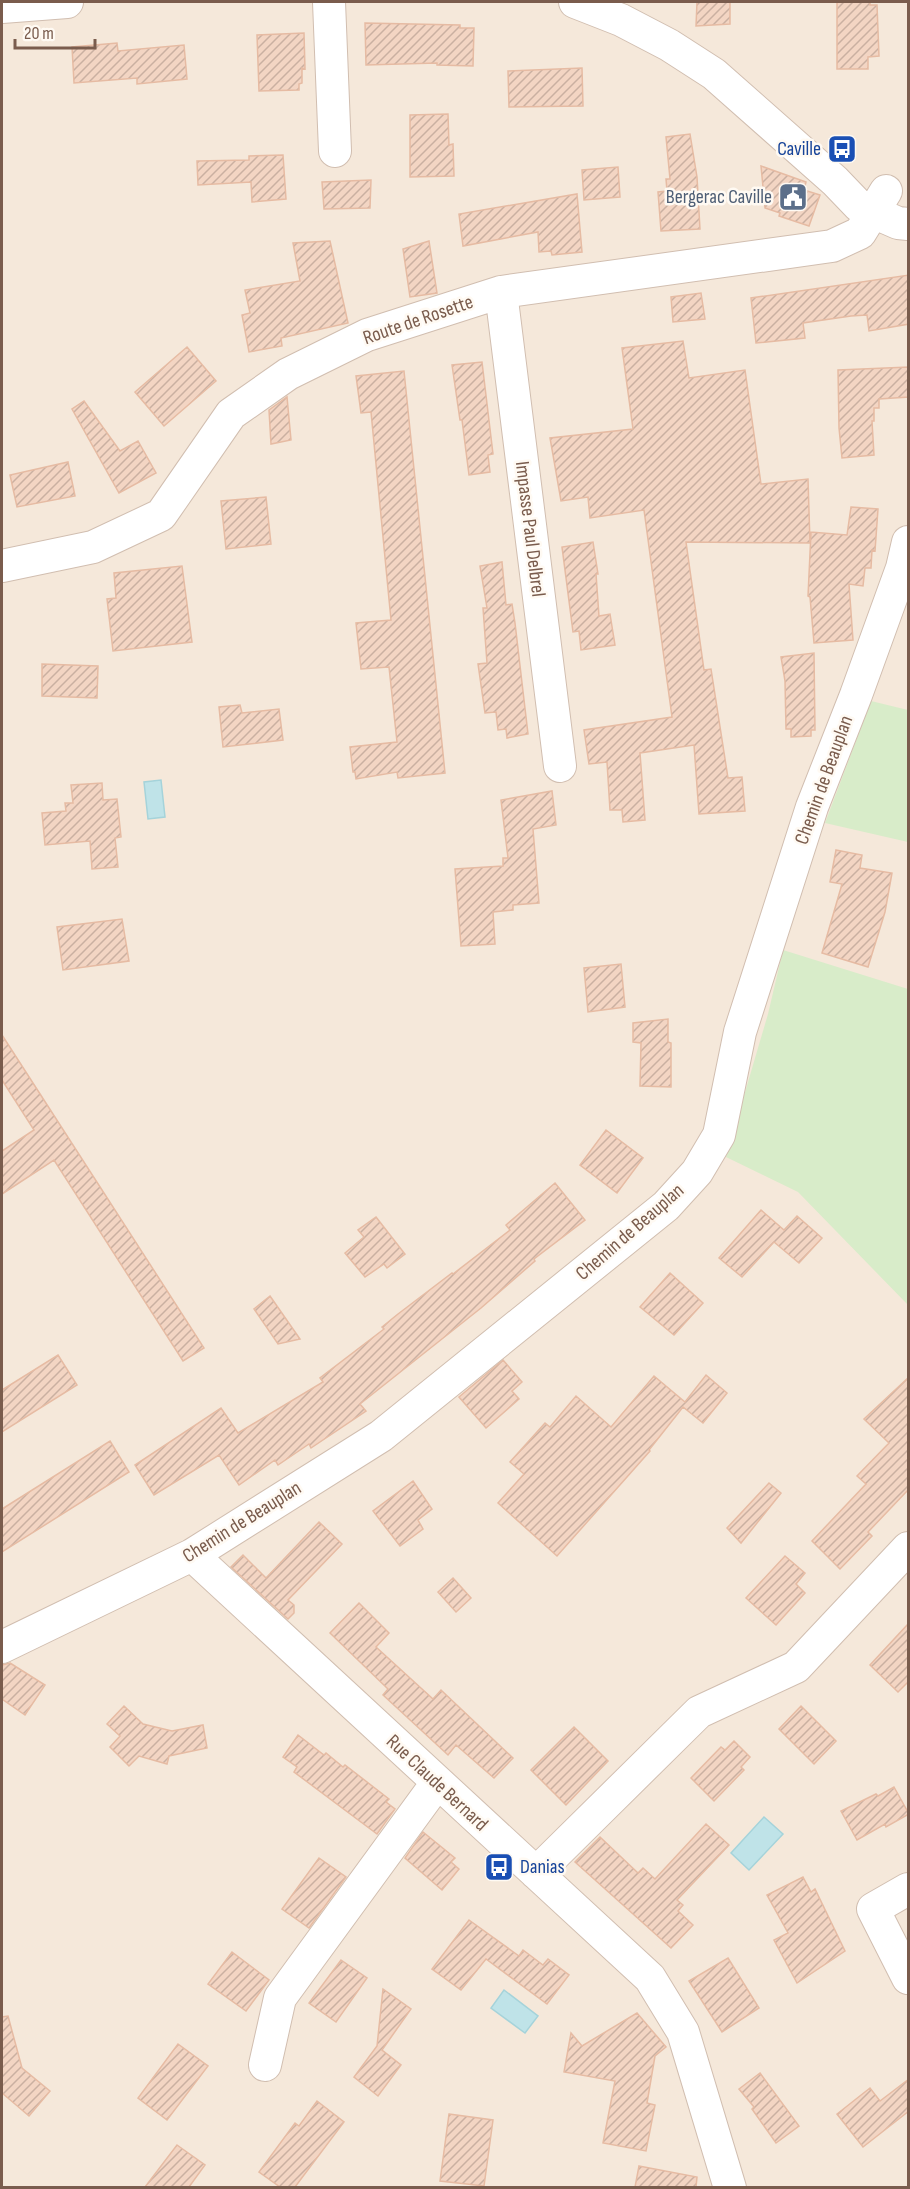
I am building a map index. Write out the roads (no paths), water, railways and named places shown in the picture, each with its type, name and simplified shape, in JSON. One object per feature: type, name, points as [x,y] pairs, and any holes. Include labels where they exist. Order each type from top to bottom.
[{"type":"street","points":[[2,7],[67,2]]},
{"type":"street","points":[[330,2],[335,151]]},
{"type":"street","points":[[575,2],[621,20],[669,45],[714,74],[835,181],[859,206],[890,198],[898,223],[909,224]]},
{"type":"street","name":"Route de Rosette","points":[[2,566],[93,547],[161,515],[231,414],[288,374],[367,335],[501,292],[832,246],[860,233],[890,198]]},
{"type":"street","name":"Impasse Paul Delbrel","points":[[501,292],[560,766]]},
{"type":"street","name":"Chemin de Beauplan","points":[[2,1647],[192,1555],[381,1436],[666,1206],[697,1172],[719,1135],[740,1032],[812,807],[860,684],[902,568],[909,542]]},
{"type":"street","points":[[536,1873],[699,1712],[796,1667],[909,1548]]},
{"type":"street","name":"Rue Claude Bernard","points":[[192,1555],[650,1978],[683,2032],[730,2187]]},
{"type":"street","points":[[265,2065],[280,1998],[437,1783]]},
{"type":"street","points":[[909,1889],[873,1909],[909,1978]]},
{"type":"water","points":[[161,780],[165,817],[148,819],[144,782]]},
{"type":"water","points":[[764,1817],[783,1834],[749,1870],[731,1853]]},
{"type":"water","points":[[504,1990],[538,2016],[525,2033],[491,2008]]},
{"type":"place","name":"Caville","points":[[842,149]]},
{"type":"place","name":"Bergerac Caville","points":[[793,197]]},
{"type":"place","name":"Danias","points":[[499,1867]]}]
